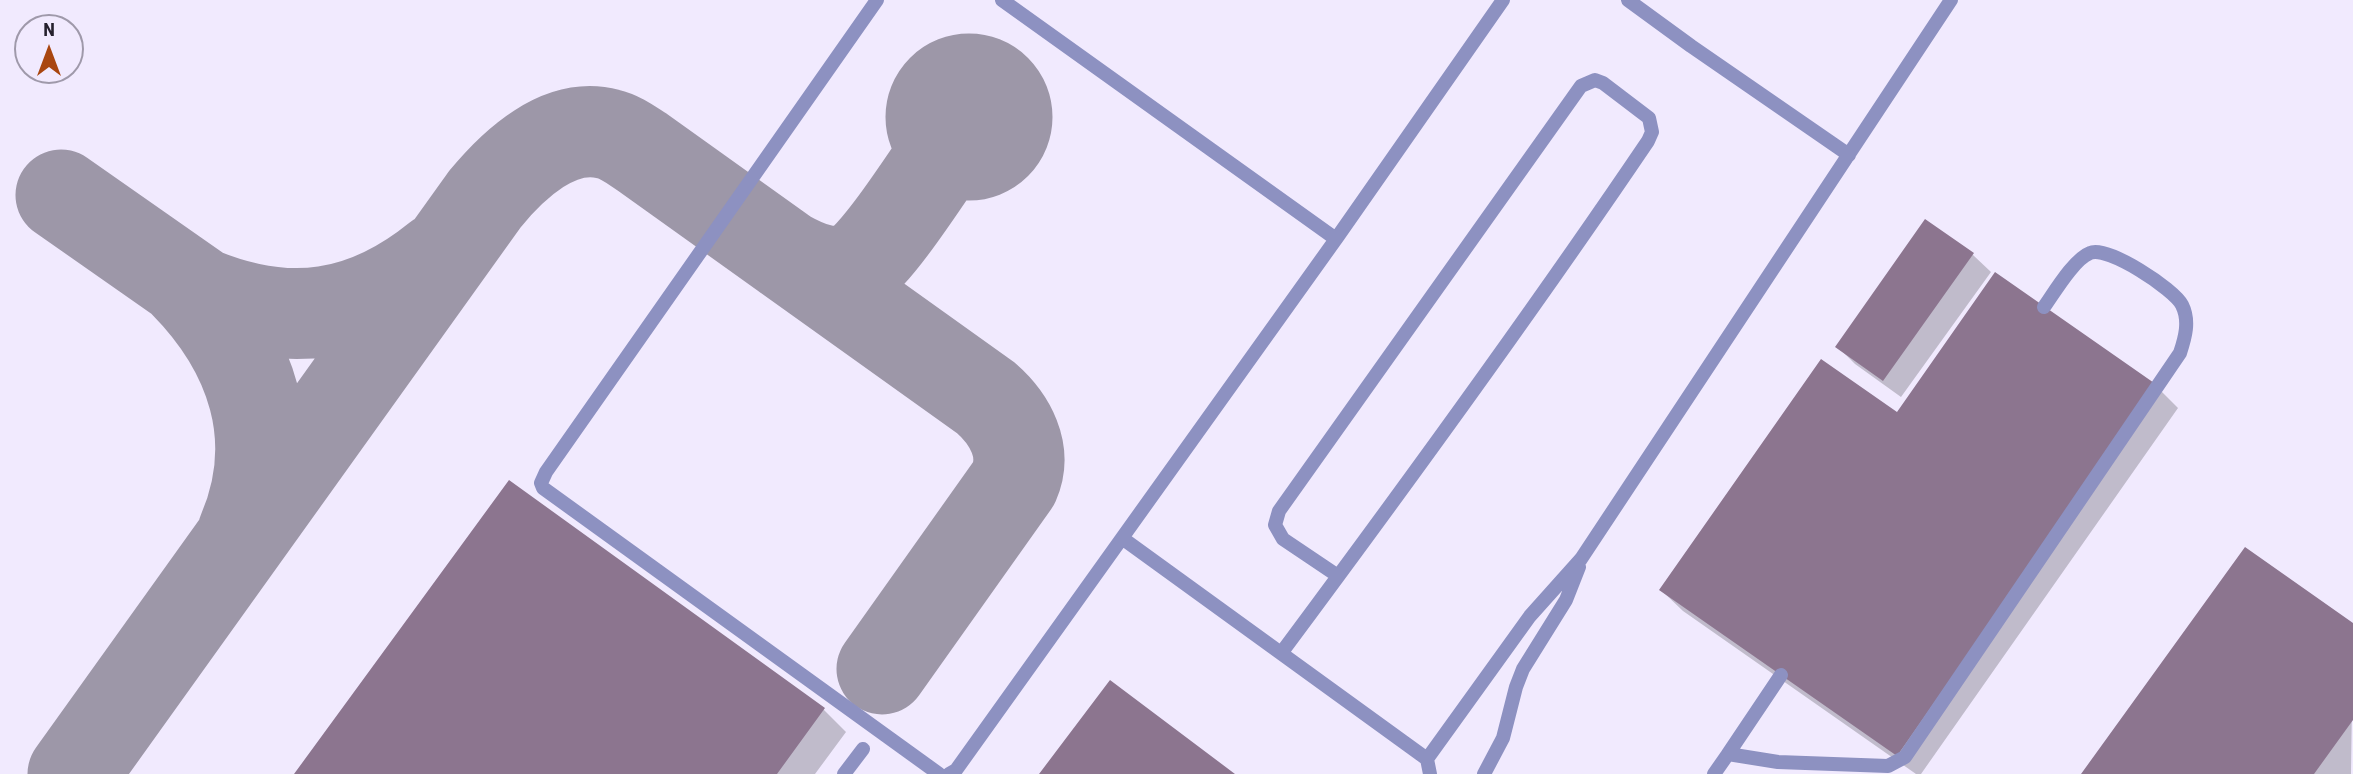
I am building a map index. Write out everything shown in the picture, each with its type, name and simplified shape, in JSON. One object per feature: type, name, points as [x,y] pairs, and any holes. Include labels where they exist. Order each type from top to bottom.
[{"type":"lane","points":[[877,0],[546,472],[541,483],[554,497],[939,774]]},
{"type":"lane","points":[[1002,0],[1336,239]]},
{"type":"lane","points":[[949,774],[956,769],[1122,538],[1503,0]]},
{"type":"lane","points":[[1628,0],[1691,47],[1849,155]]},
{"type":"lane","points":[[1427,759],[1530,616],[1581,559],[1951,0]]},
{"type":"lane","points":[[1282,652],[1338,576],[1600,212],[1648,141],[1652,132],[1649,118],[1603,83],[1595,80],[1581,86],[1279,511],[1275,525],[1283,539],[1338,576]]},
{"type":"lane","points":[[1728,754],[1778,762],[1888,766],[1905,757],[2180,354],[2186,336],[2185,314],[2175,297],[2130,264],[2098,251],[2090,253],[2078,262],[2044,307]]},
{"type":"lane","points":[[1122,538],[1427,759],[1430,774]]},
{"type":"lane","points":[[1484,774],[1503,738],[1523,669],[1566,600],[1581,559]]},
{"type":"lane","points":[[1714,774],[1781,675]]},
{"type":"lane","points":[[844,774],[863,749]]},
{"type":"building","points":[[1925,219],[1974,253],[1883,381],[1835,347]]},
{"type":"building","points":[[1995,272],[2157,385],[1897,756],[1659,590],[1821,359],[1897,412]]},
{"type":"building","points":[[509,480],[825,708],[777,774],[294,774]]},
{"type":"building","points":[[2245,547],[2353,623],[2353,720],[2314,774],[2081,774]]},
{"type":"building","points":[[1110,680],[1235,774],[1039,774]]},
{"type":"taxiway","points":[[969,79],[983,82],[996,90],[1004,103],[1007,117],[1004,131],[996,144],[983,152],[969,155],[955,152],[942,144],[934,131],[931,117],[934,103],[942,90],[955,82],[969,79]]},
{"type":"taxiway","points":[[73,774],[485,199],[523,160],[555,140],[572,134],[608,134],[622,139],[642,152],[986,398],[1009,426],[1018,448],[1019,459],[1014,483],[882,669]]},
{"type":"taxiway","points":[[786,255],[827,271],[853,268],[875,249],[947,148]]},
{"type":"taxiway","points":[[61,195],[201,293],[265,311],[295,314],[354,305],[382,294],[438,258]]},
{"type":"taxiway","points":[[184,282],[228,337],[254,398],[260,430],[260,463],[255,497],[243,532]]}]
